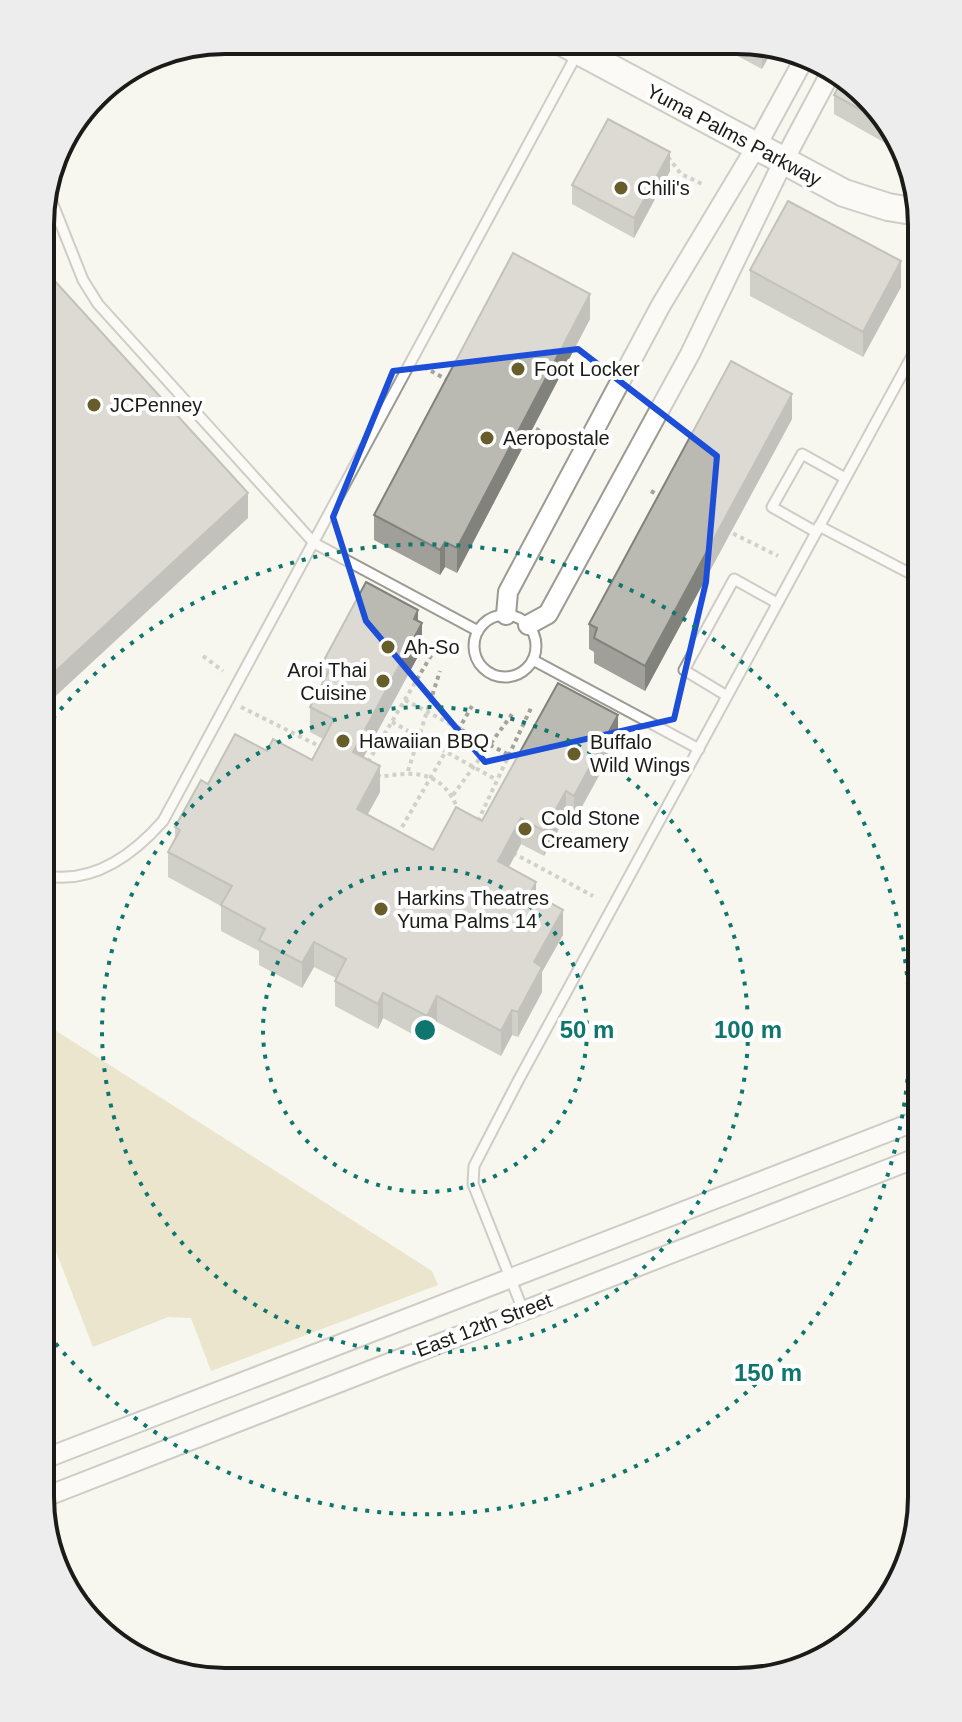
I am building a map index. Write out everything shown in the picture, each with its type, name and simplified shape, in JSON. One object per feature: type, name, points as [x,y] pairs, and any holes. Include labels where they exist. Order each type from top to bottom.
[{"type":"street","name":"Yuma Palms Parkway","points":[[583,54],[844,193],[908,210]]},
{"type":"street","points":[[506,615],[508,592],[661,305],[756,147],[800,66]]},
{"type":"street","points":[[528,625],[548,614],[690,354],[783,162],[827,80]]},
{"type":"street","name":"East 12th Street","points":[[54,1455],[908,1124]]},
{"type":"street","name":"East 12th Street","points":[[54,1491],[908,1161]]},
{"type":"lane","points":[[54,875],[91,873],[121,860],[142,845],[163,821],[314,543],[566,54]]},
{"type":"lane","points":[[55,209],[83,280],[98,304],[314,543],[478,631]]},
{"type":"lane","points":[[523,1310],[473,1184],[474,1166],[908,363]]},
{"type":"lane","points":[[845,478],[802,454],[772,507],[908,573]]},
{"type":"lane","points":[[727,696],[684,670],[734,579],[777,603]]},
{"type":"lane","points":[[514,616],[528,625],[536,642],[533,660],[519,674],[500,677],[483,668],[474,650],[478,631],[489,619],[514,616]]},
{"type":"lane","points":[[533,660],[699,749]]},
{"type":"path","points":[[665,155],[681,174],[702,184]]},
{"type":"path","points":[[424,367],[453,383]]},
{"type":"path","points":[[526,424],[551,437]]},
{"type":"path","points":[[651,491],[665,498]]},
{"type":"path","points":[[721,527],[778,556]]},
{"type":"path","points":[[364,769],[432,654]]},
{"type":"path","points":[[203,656],[223,671]]},
{"type":"path","points":[[408,772],[440,671]]},
{"type":"path","points":[[405,700],[509,755]]},
{"type":"path","points":[[239,705],[336,755]]},
{"type":"path","points":[[402,827],[472,706]]},
{"type":"path","points":[[473,831],[531,708]]},
{"type":"path","points":[[452,795],[513,713]]},
{"type":"path","points":[[392,722],[497,780]]},
{"type":"path","points":[[372,773],[381,777],[408,772],[431,777],[452,795],[458,812]]},
{"type":"path","points":[[513,853],[593,896]]},
{"type":"highlighted area","points":[[578,349],[717,456],[706,582],[674,719],[485,762],[366,621],[333,517],[393,371]]},
{"type":"shaded area","points":[[54,1029],[432,1271],[438,1285],[211,1371],[191,1318],[168,1317],[93,1347],[54,1246]]},
{"type":"building","points":[[838,87],[867,113],[834,95]]},
{"type":"building","name":"Chili's","points":[[608,119],[670,152],[634,218],[572,185]]},
{"type":"building","points":[[788,201],[901,261],[863,332],[750,270]]},
{"type":"building","points":[[513,253],[590,294],[457,548],[445,542],[440,550],[374,515]]},
{"type":"building","name":"JCPenney","points":[[54,280],[248,493],[54,673]]},
{"type":"building","points":[[731,361],[792,394],[645,666],[594,638],[597,628],[589,624]]},
{"type":"building","name":"Harkins Theatres Yuma Palms 14","points":[[366,582],[418,610],[414,619],[422,623],[353,752],[380,766],[357,809],[433,850],[456,807],[482,821],[558,683],[618,715],[574,796],[566,791],[544,831],[521,818],[498,861],[536,882],[531,892],[563,910],[534,962],[542,967],[518,1012],[512,1010],[501,1031],[437,996],[427,1016],[383,993],[378,1004],[335,981],[346,959],[314,942],[302,963],[259,940],[265,929],[221,905],[232,886],[168,852],[180,830],[175,827],[201,780],[208,784],[235,734],[267,751],[273,739],[312,760],[334,719],[310,707],[331,667],[323,662]]},
{"type":"place","name":"Chili's","points":[[621,188]]},
{"type":"place","name":"Foot Locker","points":[[518,369]]},
{"type":"place","name":"JCPenney","points":[[94,405]]},
{"type":"place","name":"Aeropostale","points":[[487,438]]},
{"type":"place","name":"Ah-So","points":[[388,647]]},
{"type":"place","name":"Aroi Thai Cuisine","points":[[383,681]]},
{"type":"place","name":"Hawaiian BBQ","points":[[343,741]]},
{"type":"place","name":"Buffalo Wild Wings","points":[[574,754]]},
{"type":"place","name":"Cold Stone Creamery","points":[[525,829]]},
{"type":"place","name":"Harkins Theatres Yuma Palms 14","points":[[381,909]]}]
